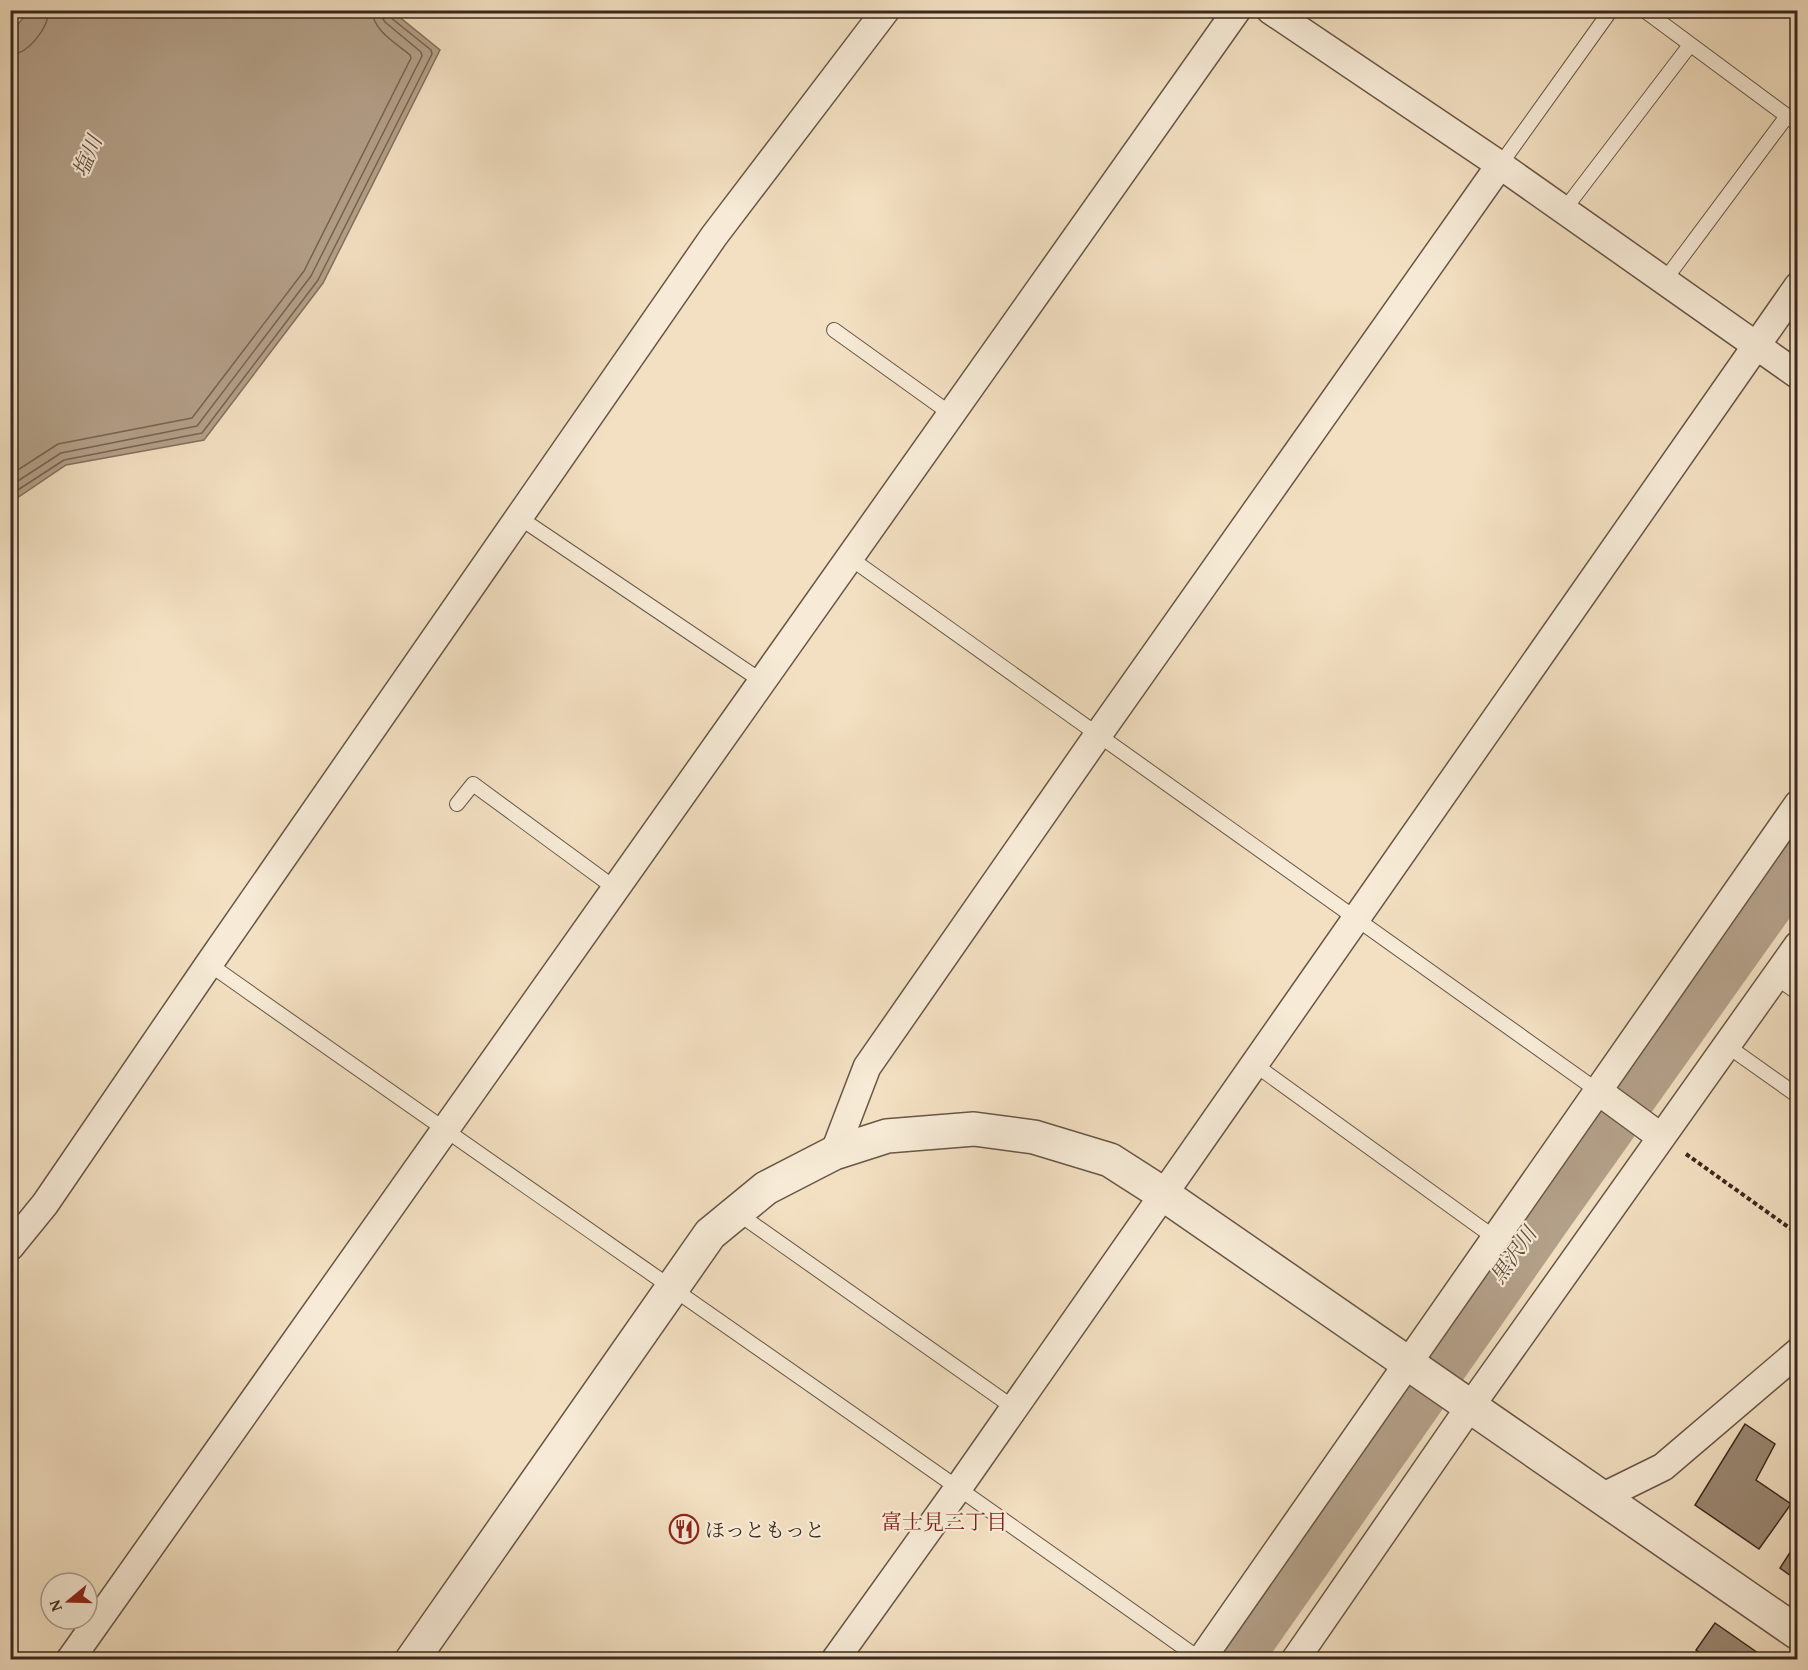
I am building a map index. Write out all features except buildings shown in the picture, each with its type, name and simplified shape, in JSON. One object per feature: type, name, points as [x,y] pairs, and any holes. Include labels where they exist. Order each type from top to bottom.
[{"type":"street","points":[[10,1247],[45,1204],[714,237],[886,10]]},
{"type":"street","points":[[70,1659],[1237,10]]},
{"type":"street","points":[[1270,10],[1500,165],[1797,375]]},
{"type":"street","points":[[834,1153],[867,1067],[1500,165]]},
{"type":"street","points":[[835,1659],[959,1487],[1797,286]]},
{"type":"street","points":[[1201,1659],[1797,804]]},
{"type":"street","points":[[1295,1659],[1470,1406],[1797,945]]},
{"type":"street","points":[[1598,1091],[1661,1137]]},
{"type":"street","points":[[412,1659],[710,1234],[766,1188],[834,1153],[887,1137],[974,1128],[1034,1137],[1110,1160],[1163,1194],[1797,1632]]},
{"type":"street","points":[[1602,1497],[1663,1467],[1797,1352]]},
{"type":"lane","points":[[1500,165],[1611,10]]},
{"type":"lane","points":[[1644,10],[1792,120],[1664,281]]},
{"type":"lane","points":[[1564,210],[1690,45]]},
{"type":"lane","points":[[834,330],[951,414]]},
{"type":"lane","points":[[520,518],[762,682]]},
{"type":"lane","points":[[850,558],[1598,1091]]},
{"type":"lane","points":[[457,804],[472,784],[616,889]]},
{"type":"lane","points":[[209,964],[959,1487],[1201,1659]]},
{"type":"lane","points":[[1774,977],[1797,993]]},
{"type":"lane","points":[[1726,1045],[1797,1095]]},
{"type":"lane","points":[[1254,1064],[1495,1238]]},
{"type":"lane","points":[[736,1212],[1014,1408]]},
{"type":"path","points":[[1661,1137],[1797,1234]]},
{"type":"water","name":"塩川","points":[[28,11],[392,11],[440,50],[323,283],[204,440],[66,465],[11,502],[10,35]]},
{"type":"waterway","name":"黒沢川","points":[[1228,1660],[1798,851]]},
{"type":"place","name":"ほっともっと","points":[[684,1529]]},
{"type":"district","name":"富士見三丁目","points":[[944,1521]]}]
